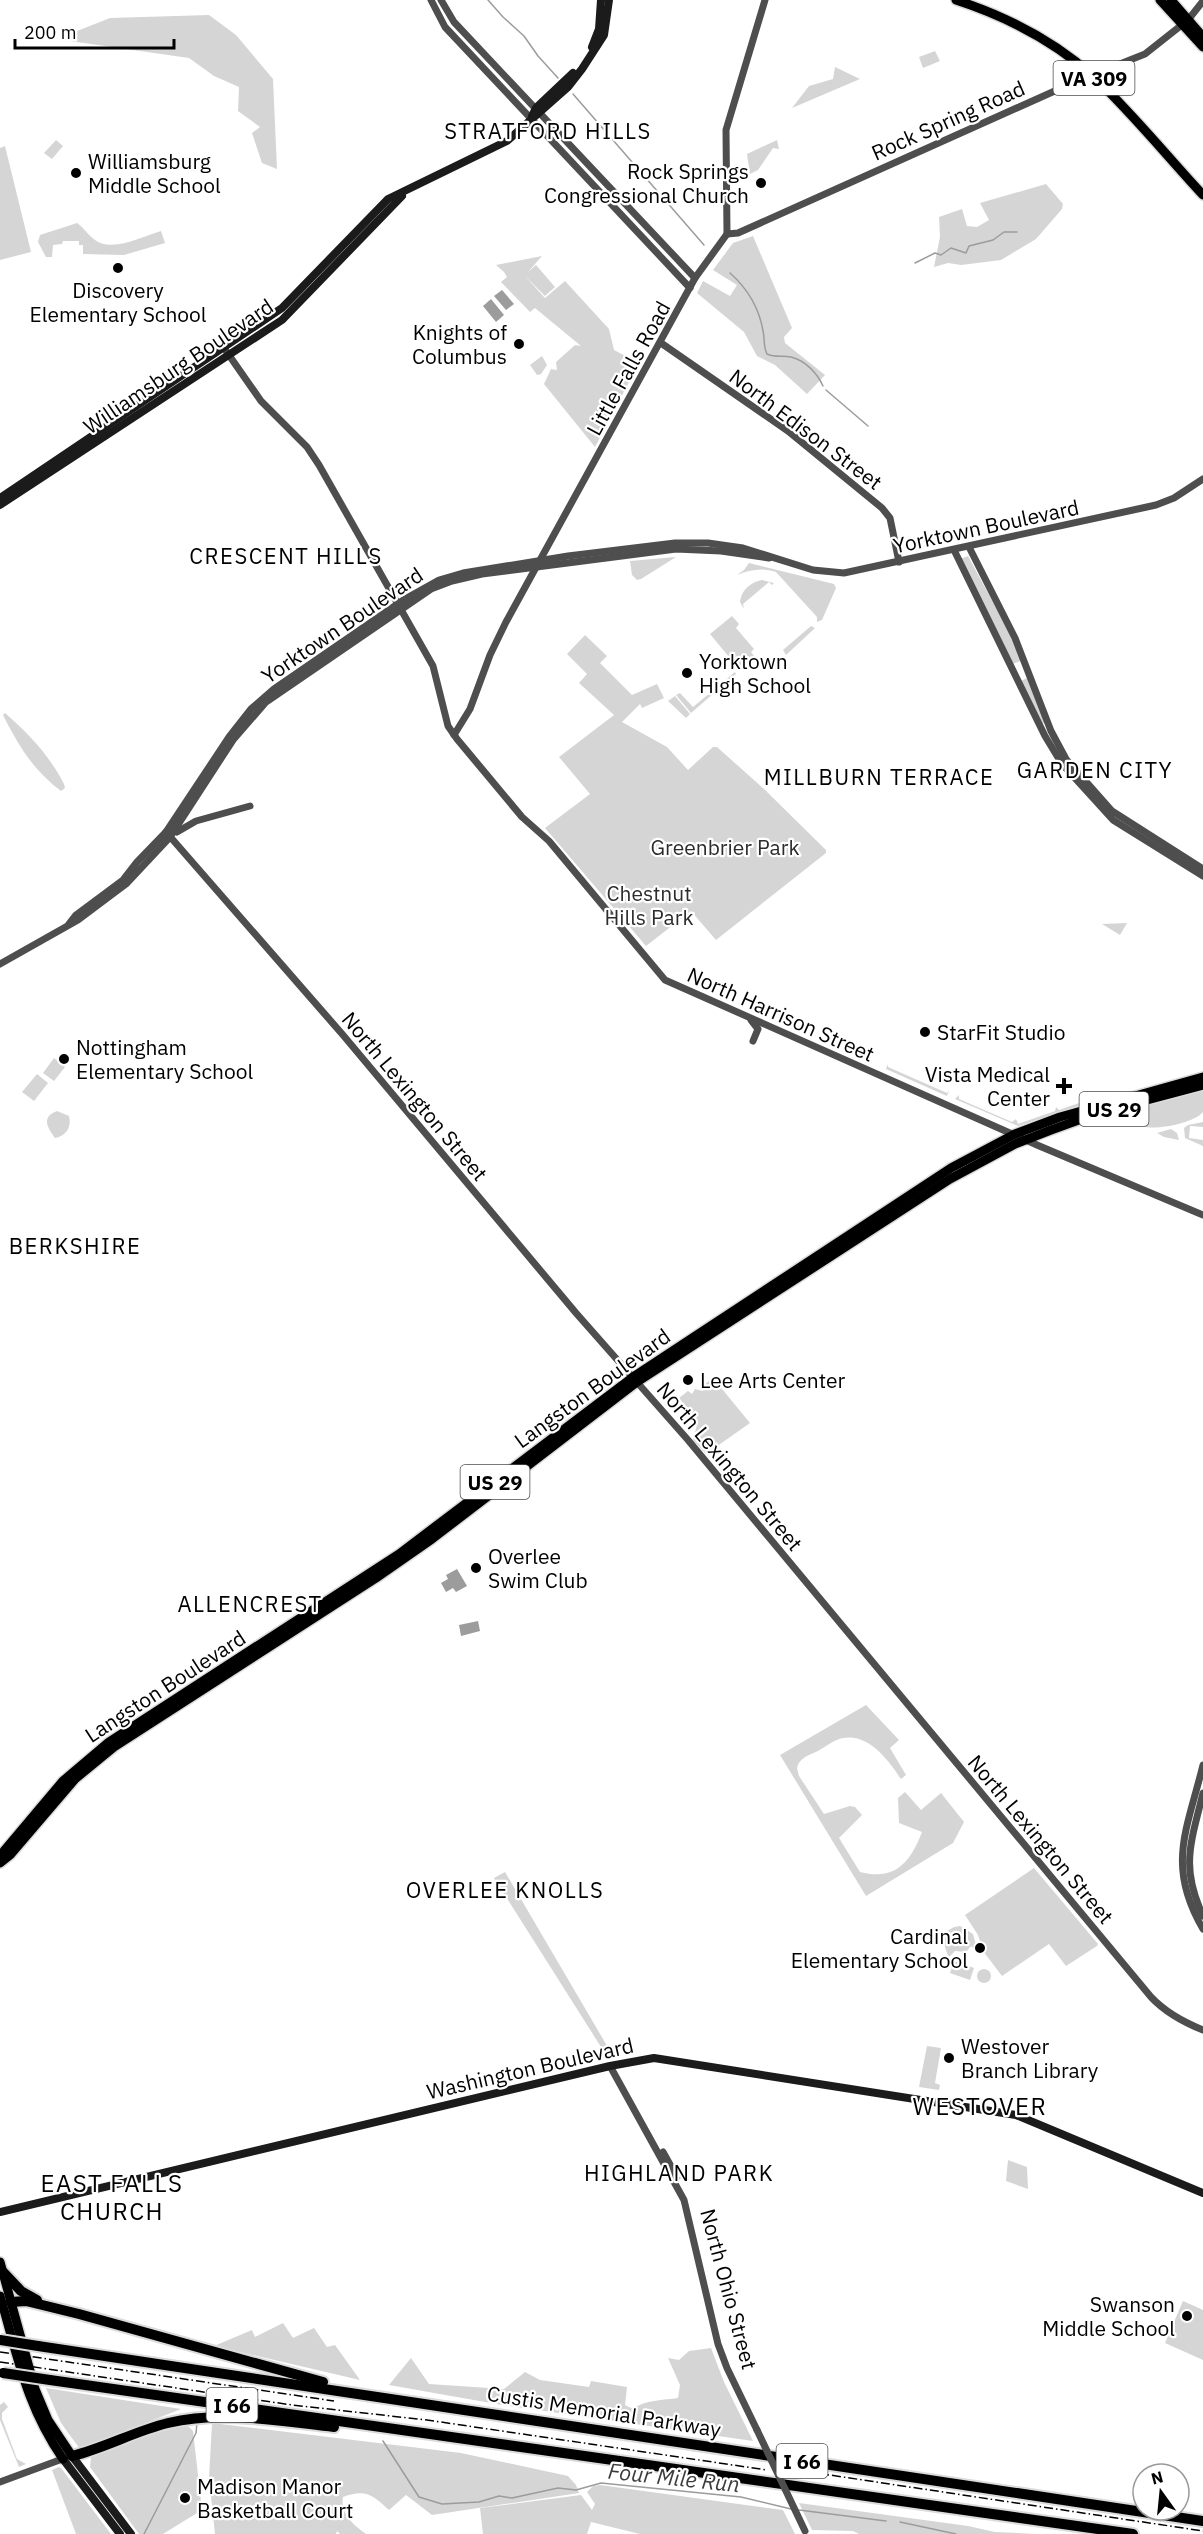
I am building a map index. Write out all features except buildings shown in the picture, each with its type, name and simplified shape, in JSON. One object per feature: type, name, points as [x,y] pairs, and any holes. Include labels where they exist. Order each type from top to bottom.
[{"type":"highway","points":[[1,2267],[28,2296],[65,2311]]},
{"type":"highway","points":[[4,2301],[26,2301],[302,2378],[372,2391],[402,2400]]},
{"type":"highway","name":"Custis Memorial Parkway","points":[[0,2340],[1203,2521]]},
{"type":"highway","name":"I 66","points":[[1,2373],[1133,2534]]},
{"type":"highway","points":[[68,2458],[151,2428],[181,2420],[214,2416],[372,2431],[415,2431]]},
{"type":"main road","name":"Williamsburg Boulevard","points":[[0,505],[227,352],[282,308],[388,199],[507,141],[564,83],[596,41],[601,0]]},
{"type":"main road","name":"Williamsburg Boulevard","points":[[538,110],[568,87],[600,44],[607,25],[609,0]]},
{"type":"main road","name":"VA 309","points":[[956,0],[992,13],[1030,32],[1092,76],[1203,195]]},
{"type":"main road","points":[[1160,0],[1203,37]]},
{"type":"main road","points":[[1175,1],[1203,47]]},
{"type":"main road","name":"Williamsburg Boulevard","points":[[0,498],[227,352]]},
{"type":"main road","name":"Langston Boulevard","points":[[0,1861],[4,1851],[58,1786],[97,1751],[399,1554],[635,1380],[951,1168],[1015,1134],[1060,1116],[1203,1077]]},
{"type":"main road","name":"Langston Boulevard","points":[[635,1380],[984,1159],[1026,1139],[1092,1115],[1203,1085]]},
{"type":"main road","name":"Washington Boulevard","points":[[0,2212],[636,2060],[669,2059],[1008,2113],[1035,2121],[1203,2193]]},
{"type":"main road","points":[[1,2267],[4,2301],[38,2397],[68,2458],[120,2534]]},
{"type":"main road","points":[[68,2458],[130,2532]]},
{"type":"street","points":[[431,0],[445,27],[690,288]]},
{"type":"street","points":[[441,0],[454,22],[695,278]]},
{"type":"street","points":[[727,234],[726,130],[765,0]]},
{"type":"street","name":"Rock Spring Road","points":[[727,234],[738,233],[1145,54],[1186,22],[1203,1]]},
{"type":"street","name":"Little Falls Road","points":[[454,735],[470,709],[497,639],[695,278],[727,234]]},
{"type":"street","name":"North Edison Street","points":[[661,343],[788,431],[882,508],[890,518],[899,562]]},
{"type":"street","name":"North Harrison Street","points":[[227,352],[261,400],[307,447],[433,666],[444,713],[454,735],[522,817],[549,841],[665,980],[1203,1215]]},
{"type":"street","name":"Yorktown Boulevard","points":[[168,835],[239,723],[262,698],[400,606],[431,589],[452,581],[538,564],[675,543],[734,547],[762,553],[769,558],[813,570],[844,573],[1156,505],[1183,493],[1203,479]]},
{"type":"street","points":[[969,547],[1015,639],[1051,731],[1066,759],[1112,811],[1203,869]]},
{"type":"street","points":[[954,550],[1045,736],[1062,764],[1113,820],[1203,876]]},
{"type":"street","points":[[0,964],[69,924],[76,915],[123,880],[137,862],[168,835],[196,821],[250,806]]},
{"type":"street","name":"North Lexington Street","points":[[168,835],[330,1020],[456,1173],[746,1509],[1151,1997],[1178,2020],[1203,2030]]},
{"type":"street","points":[[749,1017],[758,1029],[753,1041]]},
{"type":"street","points":[[1203,1765],[1181,1860],[1185,1887],[1203,1929]]},
{"type":"street","points":[[1203,1793],[1189,1848],[1188,1868],[1192,1890],[1203,1916]]},
{"type":"street","name":"North Ohio Street","points":[[610,2066],[684,2200],[710,2299],[741,2395],[805,2533]]},
{"type":"street","points":[[0,2482],[68,2458]]},
{"type":"green space","points":[[209,15],[236,35],[273,79],[277,169],[262,163],[252,133],[260,127],[238,111],[239,87],[214,76],[189,58],[70,41],[72,33],[110,18]]},
{"type":"green space","points":[[935,51],[940,61],[923,68],[919,57]]},
{"type":"green space","points":[[835,67],[860,79],[792,108],[809,86],[833,79]]},
{"type":"green space","points":[[56,140],[63,146],[52,159],[44,153]]},
{"type":"green space","points":[[777,140],[779,149],[773,148],[758,170],[750,174],[747,154]]},
{"type":"green space","points":[[5,146],[31,252],[0,260],[0,148]]},
{"type":"green space","points":[[1046,184],[1063,204],[1062,209],[1036,239],[1001,260],[961,265],[948,263],[934,267],[940,237],[939,217],[962,209],[967,226],[977,227],[989,220],[980,203]]},
{"type":"green space","points":[[77,223],[102,244],[119,244],[161,231],[165,243],[124,255],[83,254],[83,245],[79,245],[79,241],[63,241],[62,244],[53,245],[52,257],[46,257],[38,242],[40,235]]},
{"type":"green space","points":[[753,236],[792,328],[784,337],[785,343],[825,375],[807,394],[775,365],[757,356],[744,332],[697,293],[703,281],[730,296],[737,285],[713,270],[733,243]]},
{"type":"green space","points":[[542,256],[528,272],[536,265],[555,287],[545,296],[524,275],[545,298],[565,281],[609,329],[614,350],[639,363],[595,447],[544,384],[551,369],[557,370],[556,362],[575,345],[581,346],[535,308],[530,312],[501,282],[507,277],[496,265]]},
{"type":"green space","points":[[542,356],[547,365],[541,374],[537,375],[530,365]]},
{"type":"green space","points":[[968,556],[1010,634],[1021,661],[1012,664],[960,559]]},
{"type":"green space","points":[[676,557],[641,579],[637,580],[632,575],[630,561]]},
{"type":"green space","points":[[749,563],[834,584],[836,588],[822,620],[817,622],[817,617],[776,572],[756,570],[737,575]]},
{"type":"green space","points":[[762,580],[774,583],[772,585],[769,582],[743,604],[744,609],[740,602],[744,590]]},
{"type":"green space","points":[[732,616],[739,624],[736,628],[754,649],[751,652],[754,656],[739,669],[710,634]]},
{"type":"green space","points":[[811,626],[815,628],[786,655],[783,650]]},
{"type":"green space","name":"Greenbrier Park","points":[[585,635],[607,656],[600,663],[632,695],[657,684],[664,698],[642,708],[640,704],[622,722],[667,747],[688,770],[713,747],[717,747],[826,850],[826,853],[716,940],[691,911],[646,946],[545,828],[590,794],[559,757],[614,715],[579,683],[587,674],[567,654]]},
{"type":"green space","points":[[735,672],[736,674],[691,713],[676,695],[680,693],[693,707]]},
{"type":"green space","points":[[1027,678],[1045,722],[1043,724],[1021,681]]},
{"type":"green space","points":[[675,696],[690,714],[686,718],[668,701]]},
{"type":"green space","points":[[5,713],[45,754],[65,788],[61,791],[34,766],[14,737],[3,715]]},
{"type":"green space","points":[[1127,923],[1120,935],[1102,924]]},
{"type":"green space","points":[[54,1058],[65,1067],[54,1081],[43,1073]]},
{"type":"green space","points":[[888,1064],[888,1067],[947,1093],[949,1090],[947,1096],[886,1069]]},
{"type":"green space","points":[[37,1074],[48,1083],[34,1101],[22,1092]]},
{"type":"green space","points":[[1203,1091],[1203,1112],[1192,1120],[1165,1127],[1142,1126],[1137,1108]]},
{"type":"green space","points":[[959,1095],[959,1099],[1012,1122],[1016,1119],[1018,1124],[1055,1111],[1056,1107],[1059,1110],[1082,1102],[1081,1099],[1085,1104],[1018,1126],[955,1099]]},
{"type":"green space","points":[[1136,1108],[1139,1119],[1120,1124],[1118,1113]]},
{"type":"green space","points":[[57,1111],[69,1116],[70,1124],[65,1133],[55,1138],[47,1119]]},
{"type":"green space","points":[[1203,1122],[1203,1127],[1190,1126],[1189,1138],[1203,1140],[1203,1146],[1185,1138],[1184,1128],[1188,1125]]},
{"type":"green space","points":[[1171,1129],[1177,1133],[1179,1140],[1157,1133]]},
{"type":"green space","points":[[713,1378],[750,1423],[706,1454],[693,1440],[698,1421],[679,1398],[688,1391],[692,1394],[695,1389],[703,1391],[701,1387]]},
{"type":"green space","points":[[866,1705],[899,1740],[890,1748],[906,1775],[901,1779],[891,1764],[870,1744],[852,1738],[833,1741],[805,1757],[797,1768],[799,1776],[824,1814],[850,1806],[855,1807],[862,1815],[839,1838],[860,1872],[883,1874],[892,1871],[900,1867],[912,1853],[922,1832],[899,1823],[898,1798],[905,1792],[921,1810],[941,1793],[964,1822],[953,1843],[866,1896],[780,1755]]},
{"type":"green space","points":[[1034,1868],[1098,1944],[1066,1966],[1049,1944],[1002,1976],[983,1951],[978,1935],[965,1915]]},
{"type":"green space","points":[[505,1872],[613,2056],[608,2058],[494,1878]]},
{"type":"green space","points":[[960,1926],[973,1934],[977,1948],[975,1950],[971,1946],[966,1952],[955,1951],[949,1957],[944,1942],[946,1933]]},
{"type":"green space","points":[[954,1961],[974,1968],[970,1980],[950,1973]]},
{"type":"green space","points":[[984,1969],[989,1971],[991,1976],[989,1981],[984,1983],[979,1981],[977,1976],[979,1971]]},
{"type":"green space","points":[[927,2046],[941,2048],[935,2083],[940,2085],[939,2090],[919,2087]]},
{"type":"green space","points":[[1008,2160],[1027,2167],[1028,2189],[1006,2181]]},
{"type":"green space","points":[[1183,2301],[1203,2310],[1203,2360],[1165,2343]]},
{"type":"green space","points":[[283,2323],[293,2338],[314,2328],[327,2347],[335,2345],[360,2380],[214,2346],[252,2330],[255,2337]]},
{"type":"green space","points":[[711,2348],[724,2382],[753,2441],[502,2405],[389,2385],[411,2358],[429,2384],[504,2389],[525,2372],[540,2380],[589,2387],[591,2381],[627,2387],[625,2405],[633,2409],[648,2402],[678,2398],[680,2385],[668,2358],[679,2360],[689,2351]]},
{"type":"green space","points":[[46,2388],[181,2409],[80,2449],[61,2423]]},
{"type":"green space","points":[[4,2402],[8,2407],[2,2413],[2,2419],[17,2459],[26,2464],[19,2467],[0,2420],[0,2405]]},
{"type":"green space","points":[[212,2423],[461,2453],[568,2476],[576,2485],[579,2493],[432,2515],[406,2495],[389,2510],[368,2494],[357,2493],[343,2497],[344,2508],[352,2523],[366,2534],[340,2534],[337,2531],[336,2534],[215,2534],[209,2478]]},
{"type":"green space","points":[[187,2425],[193,2431],[202,2510],[163,2534],[139,2534],[90,2467],[91,2457],[137,2438]]},
{"type":"green space","points":[[59,2467],[111,2534],[76,2534],[52,2470]]},
{"type":"green space","points":[[600,2485],[783,2510],[795,2534],[640,2534],[591,2522],[587,2534],[483,2534],[480,2508],[581,2495],[592,2510],[595,2504],[587,2492],[593,2486]]},
{"type":"green space","points":[[799,2503],[968,2526],[995,2532],[1036,2534],[859,2534],[853,2531],[812,2530]]},
{"type":"shaded area","points":[[502,290],[514,304],[506,310],[494,296]]},
{"type":"shaded area","points":[[491,299],[504,315],[496,322],[483,306]]},
{"type":"shaded area","points":[[457,1569],[467,1586],[456,1592],[453,1588],[446,1592],[441,1583],[448,1579],[446,1575]]},
{"type":"shaded area","points":[[478,1621],[480,1631],[461,1636],[459,1625]]},
{"type":"waterway","points":[[488,0],[524,36],[558,78]]},
{"type":"waterway","points":[[573,94],[704,245]]},
{"type":"waterway","points":[[915,263],[935,253],[941,255],[951,248],[966,253],[969,246],[993,240],[1004,232],[1017,232]]},
{"type":"waterway","points":[[730,273],[742,285],[756,306],[767,354],[791,357],[801,361],[814,372],[823,386]]},
{"type":"waterway","points":[[826,390],[868,426]]},
{"type":"waterway","name":"Four Mile Run","points":[[144,2534],[196,2433],[197,2423]]},
{"type":"waterway","name":"Four Mile Run","points":[[383,2441],[419,2497],[442,2504],[479,2502],[499,2496],[512,2498],[558,2488],[576,2490],[601,2483],[741,2497],[791,2509]]},
{"type":"waterway","name":"Four Mile Run","points":[[799,2510],[886,2521]]},
{"type":"waterway","name":"Four Mile Run","points":[[900,2522],[956,2534]]},
{"type":"railway","points":[[0,2352],[334,2401]]},
{"type":"railway","points":[[0,2362],[292,2405],[427,2420],[767,2470]]},
{"type":"railway","points":[[783,2468],[1203,2531]]},
{"type":"place","name":"Williamsburg Middle School","points":[[76,173]]},
{"type":"place","name":"Rock Springs Congressional Church","points":[[761,183]]},
{"type":"place","name":"Discovery Elementary School","points":[[118,268]]},
{"type":"place","name":"Knights of Columbus","points":[[519,344]]},
{"type":"place","name":"Yorktown High School","points":[[687,673]]},
{"type":"place","name":"StarFit Studio","points":[[925,1032]]},
{"type":"place","name":"Nottingham Elementary School","points":[[64,1059]]},
{"type":"place","name":"Vista Medical Center","points":[[1064,1086]]},
{"type":"place","name":"Lee Arts Center","points":[[688,1380]]},
{"type":"place","name":"Overlee Swim Club","points":[[476,1568]]},
{"type":"place","name":"Cardinal Elementary School","points":[[980,1948]]},
{"type":"place","name":"Westover Branch Library","points":[[949,2058]]},
{"type":"place","name":"Swanson Middle School","points":[[1187,2316]]},
{"type":"place","name":"Madison Manor Basketball Court","points":[[185,2498]]},
{"type":"district","name":"STRATFORD HILLS","points":[[548,130]]},
{"type":"district","name":"CRESCENT HILLS","points":[[286,555]]},
{"type":"district","name":"GARDEN CITY","points":[[1095,769]]},
{"type":"district","name":"MILLBURN TERRACE","points":[[879,776]]},
{"type":"district","name":"BERKSHIRE","points":[[75,1245]]},
{"type":"district","name":"ALLENCREST","points":[[250,1603]]},
{"type":"district","name":"OVERLEE KNOLLS","points":[[505,1889]]},
{"type":"district","name":"WESTOVER","points":[[980,2106]]},
{"type":"district","name":"HIGHLAND PARK","points":[[679,2172]]},
{"type":"district","name":"EAST FALLS CHURCH","points":[[112,2197]]},
{"type":"park label","name":"Chestnut Hills Park","points":[[649,905]]}]
